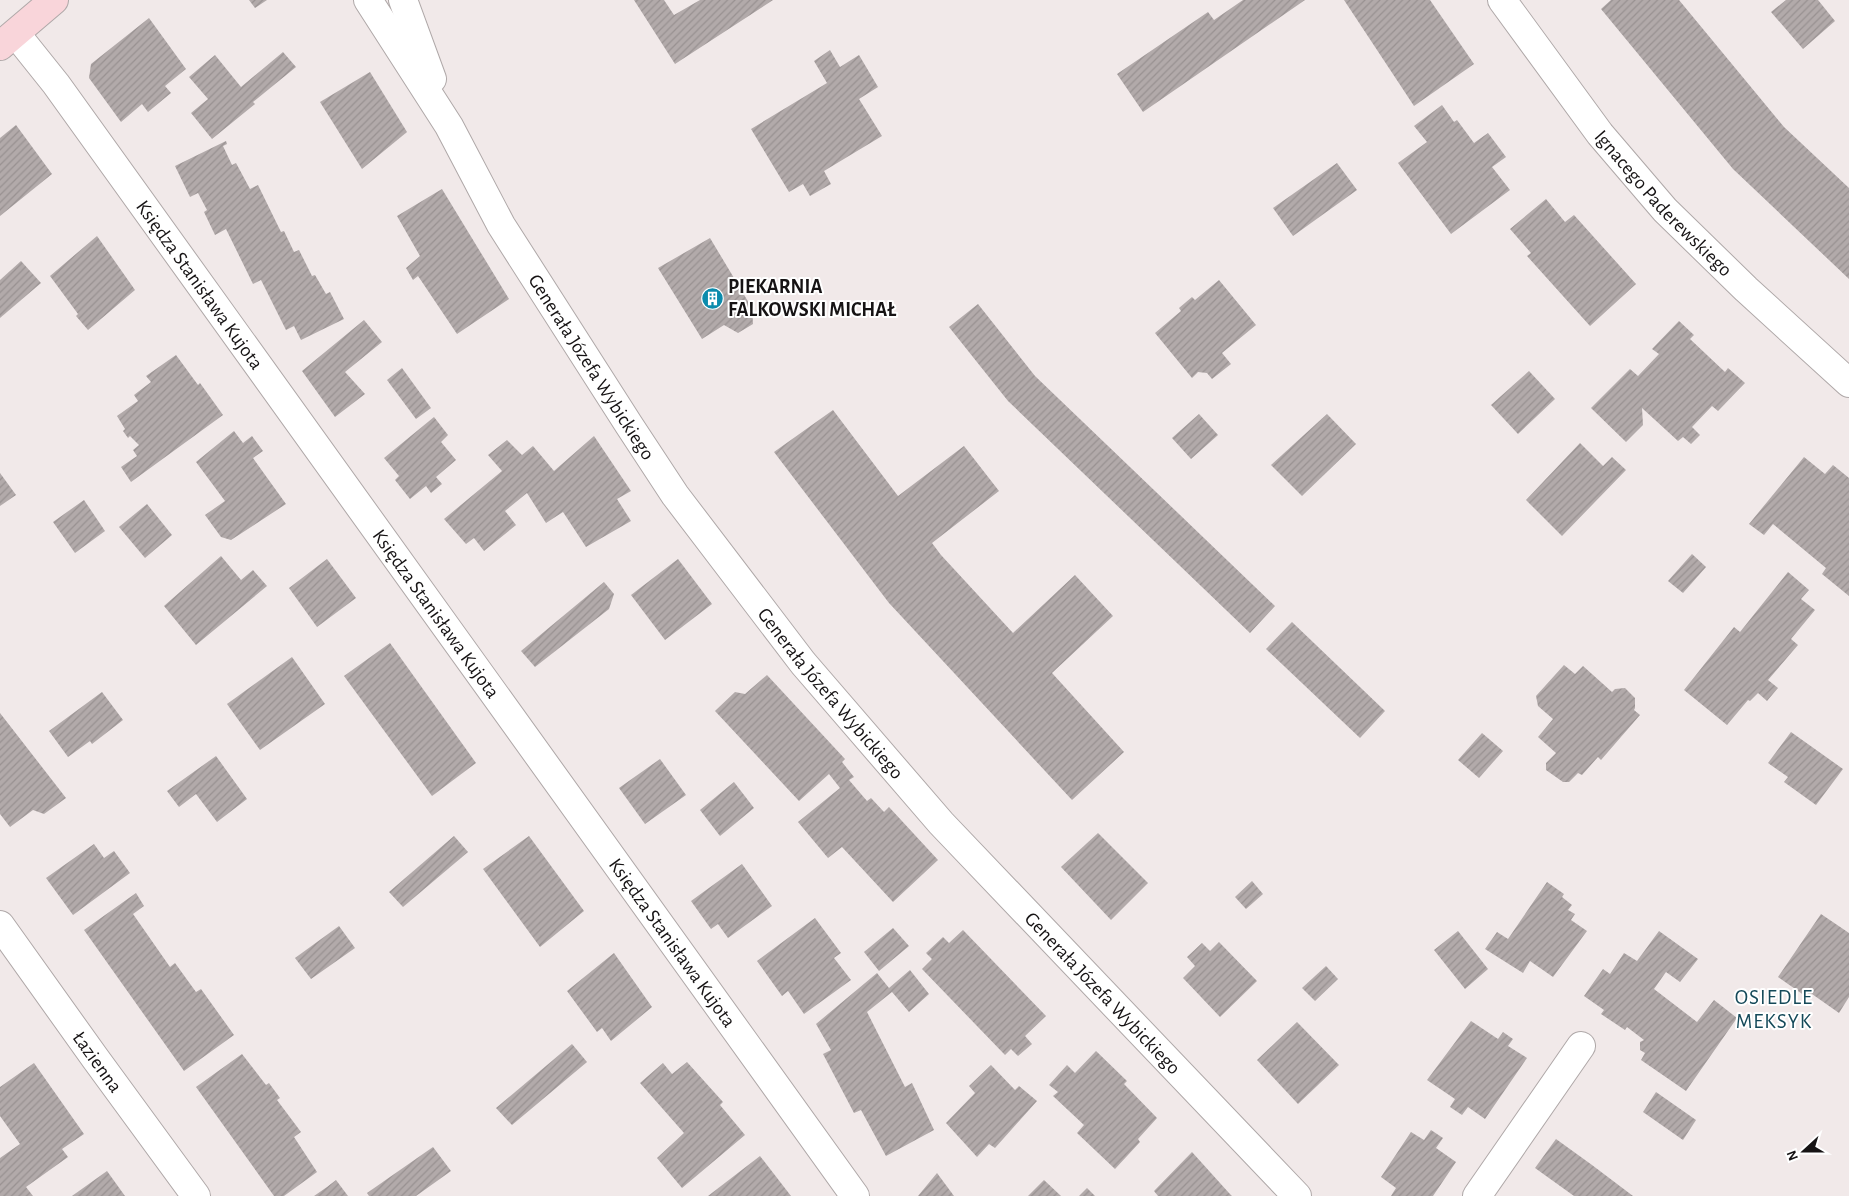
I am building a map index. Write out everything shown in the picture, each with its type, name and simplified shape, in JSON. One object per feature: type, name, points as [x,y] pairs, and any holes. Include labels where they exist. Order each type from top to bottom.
[{"type":"main road","points":[[8,40],[54,0]]},
{"type":"street","name":"Generała Józefa Wybickiego","points":[[368,0],[449,126],[501,225],[634,432],[676,495],[803,663],[941,823],[1297,1196]]},
{"type":"street","name":"Generała Józefa Wybickiego","points":[[403,0],[449,126]]},
{"type":"street","name":"Ignacego Paderewskiego","points":[[1502,0],[1600,134],[1665,210],[1753,296],[1849,384]]},
{"type":"street","name":"Księdza Stanisława Kujota","points":[[8,40],[56,84],[855,1196]]},
{"type":"street","name":"Łazienna","points":[[0,925],[196,1196]]},
{"type":"street","points":[[1477,1196],[1581,1046]]},
{"type":"building","points":[[249,0],[267,0],[255,8]]},
{"type":"building","points":[[634,0],[664,0],[674,15],[700,0],[773,0],[675,64]]},
{"type":"building","points":[[1243,0],[1305,0],[1143,112],[1117,74],[1208,12],[1214,20]]},
{"type":"building","points":[[1344,0],[1430,0],[1474,64],[1414,106]]},
{"type":"building","points":[[1611,0],[1679,0],[1784,127],[1849,188],[1849,279],[1733,169],[1601,9]]},
{"type":"building","points":[[1786,0],[1818,0],[1835,21],[1803,49],[1771,12]]},
{"type":"building","points":[[149,18],[186,69],[165,86],[171,93],[148,112],[142,104],[121,122],[89,78],[91,64]]},
{"type":"building","points":[[830,50],[840,67],[859,55],[878,87],[859,99],[882,136],[824,171],[831,184],[810,196],[803,184],[789,192],[751,129],[827,83],[814,61]]},
{"type":"building","points":[[283,52],[296,67],[212,139],[191,113],[208,99],[189,77],[215,55],[241,87]]},
{"type":"building","points":[[370,72],[407,132],[362,169],[320,102]]},
{"type":"building","points":[[1442,105],[1454,122],[1457,120],[1474,143],[1488,133],[1506,157],[1492,167],[1510,190],[1451,234],[1398,163],[1427,142],[1414,126]]},
{"type":"building","points":[[16,125],[52,174],[0,216],[0,138]]},
{"type":"building","points":[[226,141],[227,144],[223,146],[232,165],[236,163],[250,189],[258,185],[281,232],[284,231],[294,252],[299,250],[312,276],[315,275],[326,294],[330,292],[344,319],[301,340],[294,326],[286,330],[261,280],[253,284],[226,229],[215,235],[204,212],[207,210],[198,193],[190,197],[175,166]]},
{"type":"building","points":[[1337,163],[1357,190],[1293,236],[1273,208]]},
{"type":"building","points":[[442,189],[509,299],[457,334],[418,276],[413,280],[406,268],[420,256],[397,216]]},
{"type":"building","points":[[1546,199],[1565,222],[1574,215],[1636,284],[1590,326],[1527,256],[1531,253],[1510,229]]},
{"type":"building","points":[[97,236],[135,290],[88,330],[76,316],[78,314],[50,276]]},
{"type":"building","name":"PIEKARNIA FALKOWSKI MICHAŁ","points":[[710,238],[752,308],[753,324],[738,333],[724,325],[702,339],[658,268]]},
{"type":"building","points":[[21,261],[41,283],[0,318],[0,280]]},
{"type":"building","points":[[1219,280],[1256,325],[1222,353],[1231,364],[1212,379],[1207,373],[1198,372],[1192,378],[1155,333],[1181,311],[1179,308],[1192,297],[1195,300]]},
{"type":"building","points":[[978,304],[1035,376],[1275,606],[1250,633],[1008,401],[949,327]]},
{"type":"building","points":[[364,320],[382,342],[345,372],[365,394],[335,417],[302,371]]},
{"type":"building","points":[[1679,321],[1694,335],[1690,339],[1725,372],[1728,368],[1745,383],[1718,411],[1712,406],[1692,427],[1700,435],[1691,444],[1683,437],[1678,441],[1642,408],[1643,425],[1626,442],[1591,408],[1630,369],[1638,376],[1659,354],[1652,349]]},
{"type":"building","points":[[176,355],[198,385],[200,383],[223,415],[131,482],[121,467],[137,456],[133,450],[139,445],[130,436],[128,438],[117,416],[138,401],[134,395],[151,382],[146,376]]},
{"type":"building","points":[[402,368],[431,408],[416,419],[387,380]]},
{"type":"building","points":[[1529,371],[1555,399],[1518,434],[1491,405]]},
{"type":"building","points":[[833,410],[898,496],[964,446],[999,491],[932,543],[1013,633],[1075,575],[1113,616],[1052,673],[1124,752],[1072,800],[889,603],[774,452]]},
{"type":"building","points":[[1199,414],[1218,435],[1191,459],[1172,438]]},
{"type":"building","points":[[1327,414],[1356,444],[1302,496],[1271,465]]},
{"type":"building","points":[[434,417],[448,435],[441,442],[456,460],[436,477],[442,484],[431,493],[426,486],[410,499],[395,480],[399,476],[384,458]]},
{"type":"building","points":[[234,431],[243,443],[252,436],[263,451],[253,458],[286,504],[231,540],[221,537],[205,515],[225,501],[196,462]]},
{"type":"building","points":[[594,436],[631,491],[617,499],[631,521],[586,547],[563,512],[546,523],[527,493],[505,511],[516,525],[484,551],[474,538],[466,544],[444,519],[502,471],[488,455],[507,440],[522,455],[533,446],[554,471]]},
{"type":"building","points":[[1580,443],[1603,466],[1612,457],[1626,470],[1562,536],[1526,500]]},
{"type":"building","points":[[1804,457],[1825,474],[1833,465],[1849,478],[1849,596],[1822,574],[1826,568],[1773,524],[1764,535],[1749,524]]},
{"type":"building","points":[[0,473],[16,495],[0,506]]},
{"type":"building","points":[[84,500],[105,531],[75,553],[53,522]]},
{"type":"building","points":[[147,504],[172,535],[145,558],[119,527]]},
{"type":"building","points":[[1692,554],[1706,567],[1683,593],[1668,581]]},
{"type":"building","points":[[221,556],[241,580],[253,570],[267,586],[196,645],[164,606]]},
{"type":"building","points":[[327,559],[356,598],[317,627],[289,588]]},
{"type":"building","points":[[678,559],[712,604],[665,640],[631,595]]},
{"type":"building","points":[[1788,572],[1809,590],[1801,599],[1815,610],[1791,639],[1798,645],[1768,680],[1778,688],[1767,701],[1758,693],[1750,701],[1748,700],[1727,725],[1684,690],[1734,627],[1740,632]]},
{"type":"building","points":[[604,582],[614,594],[609,609],[535,667],[521,651]]},
{"type":"building","points":[[1292,622],[1385,711],[1360,738],[1266,649]]},
{"type":"building","points":[[390,643],[476,763],[432,796],[344,676]]},
{"type":"building","points":[[292,657],[325,704],[260,750],[227,704]]},
{"type":"building","points":[[1564,665],[1575,674],[1583,666],[1612,692],[1615,689],[1625,688],[1635,698],[1634,710],[1640,715],[1601,760],[1598,757],[1582,775],[1578,773],[1569,782],[1563,782],[1546,770],[1546,763],[1556,753],[1538,737],[1553,719],[1538,706],[1536,696]]},
{"type":"building","points":[[767,675],[845,759],[842,762],[854,777],[849,780],[867,801],[871,798],[884,812],[889,807],[938,860],[893,902],[842,847],[828,858],[798,822],[840,788],[829,774],[799,801],[715,711],[735,692],[745,694]]},
{"type":"building","points":[[102,692],[123,720],[92,744],[90,741],[68,757],[49,731]]},
{"type":"building","points":[[0,713],[66,798],[44,814],[33,810],[10,827],[0,814]]},
{"type":"building","points":[[1791,732],[1843,769],[1816,805],[1784,782],[1788,777],[1768,763]]},
{"type":"building","points":[[1482,733],[1503,751],[1479,778],[1458,760]]},
{"type":"building","points":[[216,756],[247,799],[217,822],[196,794],[179,807],[167,791]]},
{"type":"building","points":[[660,759],[686,795],[645,824],[619,788]]},
{"type":"building","points":[[734,782],[754,808],[720,836],[700,810]]},
{"type":"building","points":[[1098,833],[1148,883],[1111,920],[1061,867]]},
{"type":"building","points":[[454,836],[468,852],[403,907],[389,892]]},
{"type":"building","points":[[529,836],[584,911],[540,947],[483,869]]},
{"type":"building","points":[[94,844],[104,858],[114,851],[130,873],[73,915],[46,878]]},
{"type":"building","points":[[742,864],[772,906],[728,938],[718,924],[711,929],[691,901]]},
{"type":"building","points":[[1252,881],[1263,894],[1246,909],[1235,897]]},
{"type":"building","points":[[1547,882],[1564,894],[1562,897],[1572,905],[1568,910],[1575,914],[1571,920],[1587,931],[1553,977],[1530,961],[1523,973],[1485,949],[1497,932],[1508,939]]},
{"type":"building","points":[[136,893],[144,906],[133,914],[170,967],[175,963],[196,992],[201,989],[234,1035],[184,1071],[84,930]]},
{"type":"building","points":[[1821,914],[1849,933],[1849,997],[1839,1013],[1812,994],[1808,998],[1778,977]]},
{"type":"building","points":[[815,918],[841,953],[834,958],[851,980],[804,1014],[788,991],[782,996],[757,961]]},
{"type":"building","points":[[339,926],[355,948],[311,979],[295,958]]},
{"type":"building","points":[[893,928],[909,946],[879,971],[864,952]]},
{"type":"building","points":[[963,930],[1046,1016],[1025,1036],[1032,1044],[1018,1056],[1011,1049],[1005,1055],[922,969],[932,959],[926,953],[943,937],[949,943]]},
{"type":"building","points":[[1458,931],[1488,969],[1465,989],[1434,950]]},
{"type":"building","points":[[1659,931],[1698,959],[1680,982],[1666,972],[1654,989],[1697,1022],[1714,1000],[1737,1018],[1686,1091],[1641,1060],[1645,1053],[1640,1050],[1640,1042],[1644,1040],[1627,1027],[1625,1030],[1601,1014],[1604,1010],[1584,996],[1603,969],[1610,974],[1624,953],[1637,961]]},
{"type":"building","points":[[1219,942],[1257,981],[1220,1017],[1183,978],[1195,966],[1187,957],[1202,943],[1210,951]]},
{"type":"building","points":[[614,953],[652,1007],[611,1041],[602,1028],[597,1032],[567,991]]},
{"type":"building","points":[[1326,966],[1338,979],[1315,1001],[1302,988]]},
{"type":"building","points":[[910,970],[929,994],[909,1012],[892,992],[867,1012],[905,1087],[912,1083],[934,1130],[886,1156],[861,1110],[854,1113],[823,1054],[831,1050],[816,1024],[877,973],[889,988]]},
{"type":"building","points":[[1471,1021],[1498,1039],[1503,1032],[1513,1039],[1508,1046],[1527,1058],[1485,1119],[1468,1107],[1462,1115],[1450,1107],[1455,1099],[1427,1080]]},
{"type":"building","points":[[1297,1022],[1339,1065],[1298,1104],[1257,1060]]},
{"type":"building","points":[[572,1044],[587,1062],[512,1125],[496,1108]]},
{"type":"building","points":[[1096,1051],[1127,1081],[1124,1084],[1157,1118],[1138,1139],[1140,1142],[1115,1169],[1077,1133],[1084,1125],[1053,1096],[1058,1092],[1049,1085],[1067,1065],[1075,1073]]},
{"type":"building","points":[[242,1054],[266,1085],[269,1083],[280,1098],[277,1100],[301,1132],[294,1137],[317,1172],[284,1196],[274,1196],[196,1087]]},
{"type":"building","points":[[687,1062],[723,1102],[720,1105],[745,1135],[682,1188],[657,1158],[684,1133],[640,1083],[663,1063],[672,1074]]},
{"type":"building","points":[[34,1063],[84,1134],[62,1149],[68,1157],[26,1187],[33,1196],[0,1196],[0,1158],[20,1144],[0,1116],[0,1087]]},
{"type":"building","points":[[991,1065],[1015,1090],[1019,1086],[1037,1101],[995,1148],[989,1144],[977,1157],[946,1123],[975,1093],[969,1086]]},
{"type":"building","points":[[1656,1092],[1696,1120],[1683,1140],[1643,1112]]},
{"type":"building","points":[[1431,1130],[1443,1138],[1436,1148],[1456,1162],[1433,1196],[1391,1196],[1396,1188],[1381,1177],[1411,1132],[1424,1140]]},
{"type":"building","points":[[1556,1139],[1633,1196],[1574,1196],[1535,1168]]},
{"type":"building","points":[[433,1147],[451,1171],[416,1196],[369,1196],[367,1193]]},
{"type":"building","points":[[1192,1152],[1232,1196],[1158,1196],[1154,1191]]},
{"type":"building","points":[[760,1156],[791,1196],[708,1196]]},
{"type":"building","points":[[107,1171],[125,1196],[72,1196]]},
{"type":"building","points":[[937,1173],[954,1196],[918,1196]]},
{"type":"building","points":[[336,1180],[348,1196],[314,1196],[327,1187]]},
{"type":"building","points":[[1044,1180],[1061,1196],[1028,1196]]},
{"type":"building","points":[[1087,1188],[1095,1196],[1079,1196]]},
{"type":"place","name":"PIEKARNIA FALKOWSKI MICHAŁ","points":[[712,298]]},
{"type":"district","name":"OSIEDLE MEKSYK","points":[[1774,1009]]}]
